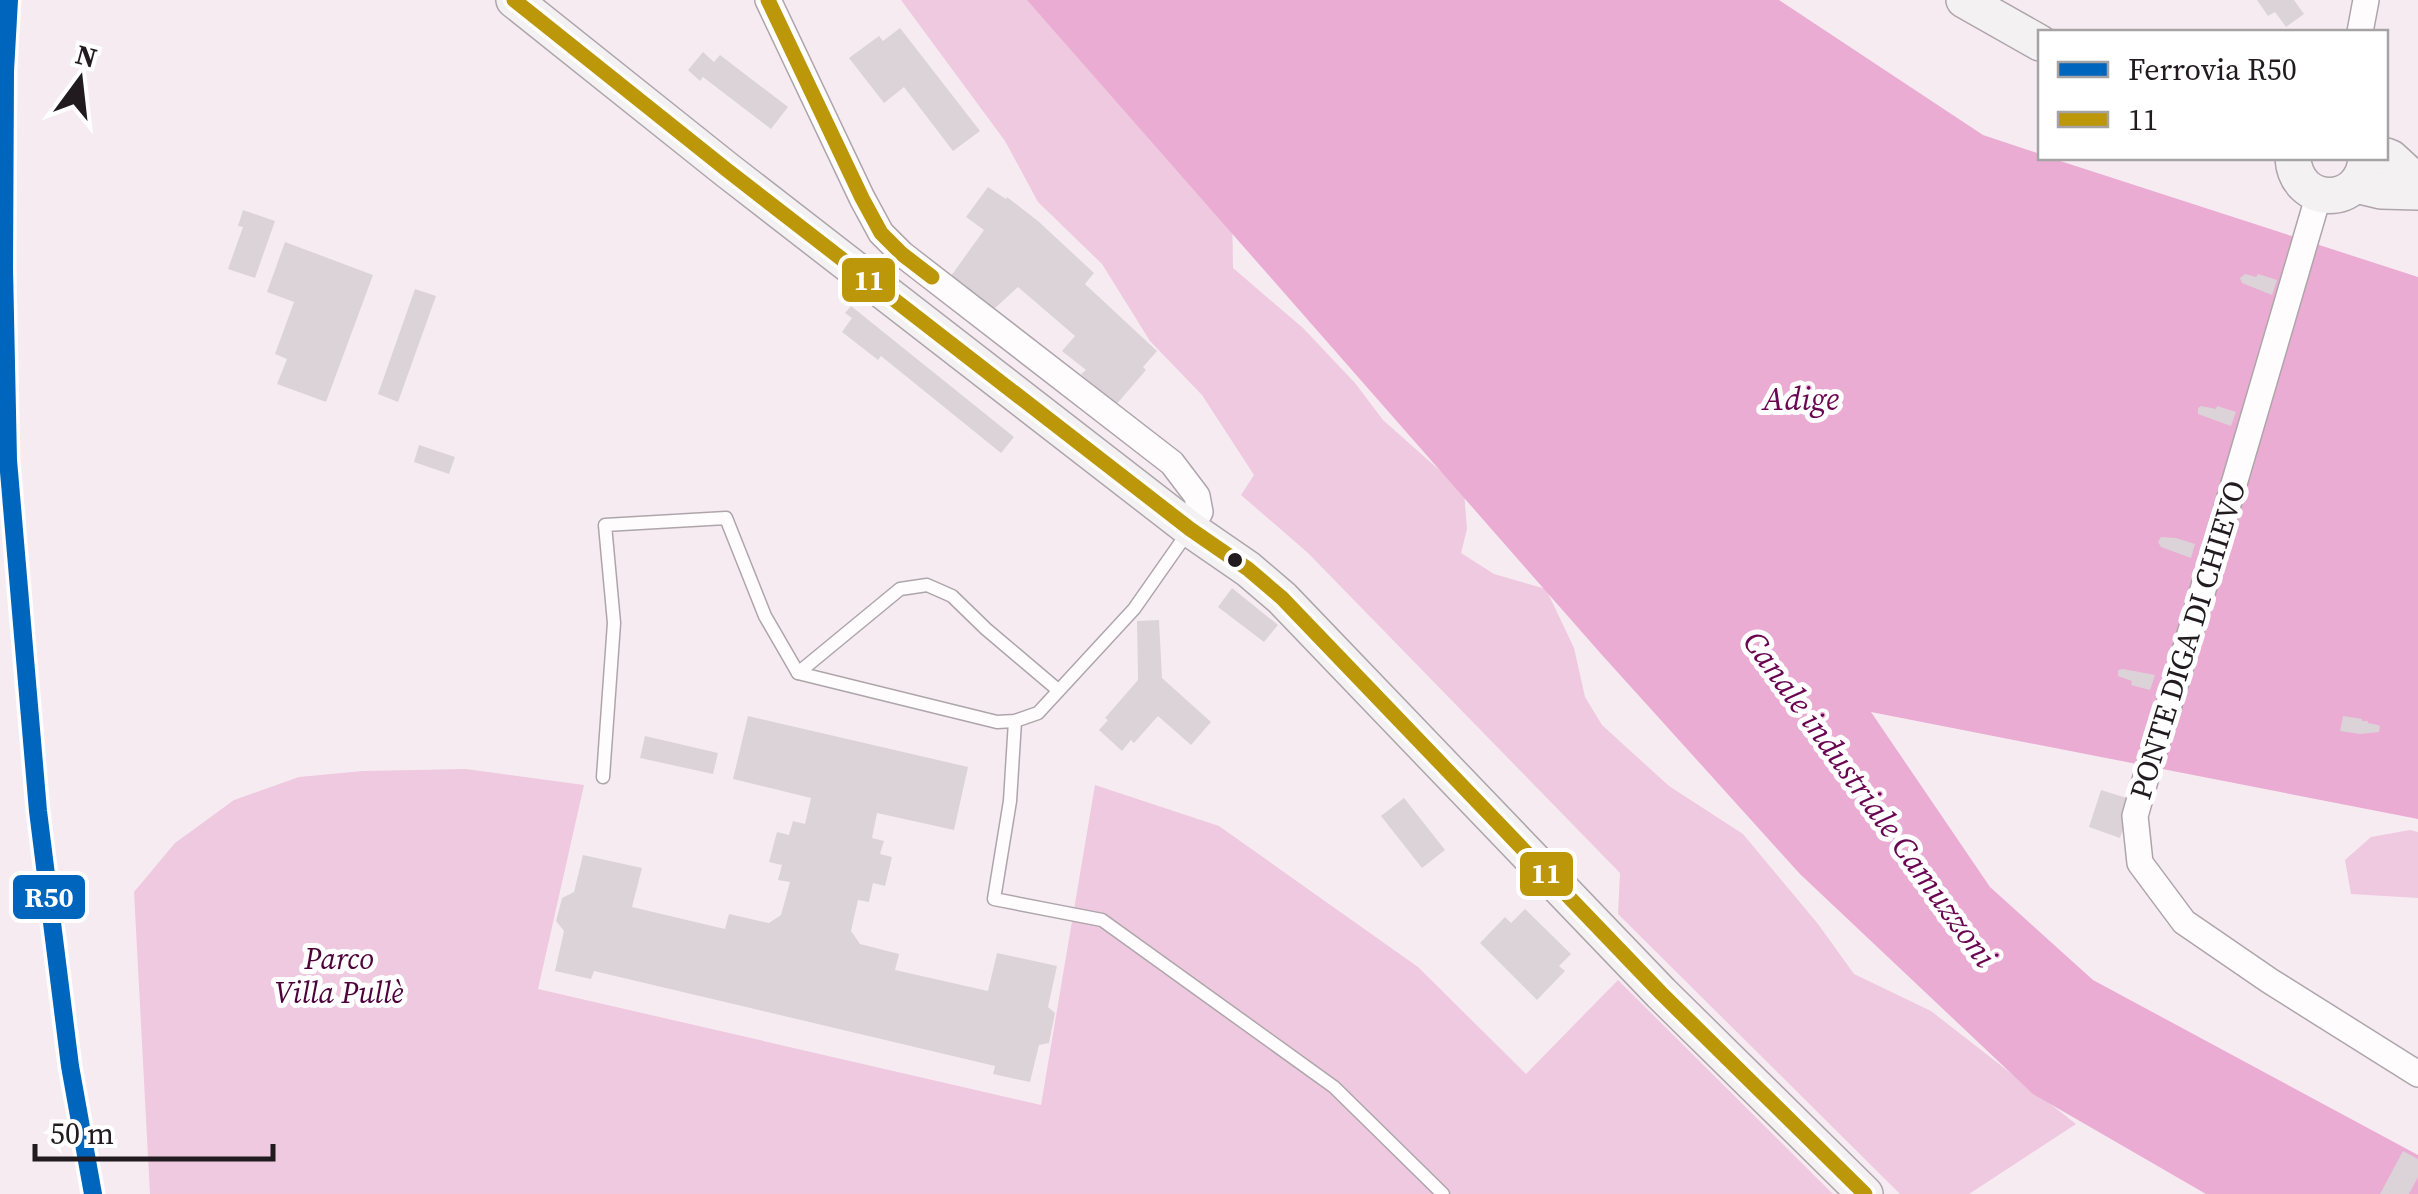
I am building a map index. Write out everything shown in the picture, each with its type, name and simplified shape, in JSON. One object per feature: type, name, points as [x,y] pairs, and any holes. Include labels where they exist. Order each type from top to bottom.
[{"type":"street","points":[[514,0],[727,170],[1282,598],[1661,993],[1865,1194]]},
{"type":"street","points":[[768,0],[881,233],[902,254],[1172,463],[1197,496],[1200,512],[1190,529]]},
{"type":"street","points":[[1964,0],[2038,42]]},
{"type":"street","points":[[2360,30],[2366,0]]},
{"type":"street","points":[[2388,158],[2418,182]]},
{"type":"street","points":[[2289,160],[2315,209],[2339,195],[2361,171],[2381,190],[2418,192]]},
{"type":"street","name":"PONTE DIGA DI CHIEVO","points":[[2315,209],[2135,816],[2140,864],[2184,922],[2418,1074]]},
{"type":"lane","points":[[603,777],[614,623],[605,525],[726,518],[765,616],[798,673],[997,722],[1038,713],[1134,609],[1190,529]]},
{"type":"lane","points":[[798,673],[900,588],[927,585],[952,596],[1058,690]]},
{"type":"lane","points":[[1015,721],[1010,801],[994,899],[1102,920],[1334,1087],[1444,1194]]},
{"type":"green space","points":[[901,0],[1105,0],[1232,205],[1233,268],[1303,328],[1355,383],[1383,420],[1464,492],[1467,529],[1461,553],[1494,574],[1546,589],[1574,648],[1585,697],[1602,725],[1669,786],[1743,834],[1854,974],[1931,1011],[2076,1124],[1969,1194],[1900,1194],[1618,914],[1620,873],[1308,553],[1241,495],[1254,475],[1202,395],[1150,341],[1102,264],[1038,202],[1005,141]]},
{"type":"green space","name":"Parco Villa Pullè","points":[[466,769],[584,785],[538,989],[1041,1105],[1095,785],[1219,826],[1418,967],[1526,1074],[1618,980],[1833,1194],[150,1194],[134,892],[175,843],[234,800],[299,777]]},
{"type":"green space","points":[[2418,832],[2418,898],[2351,894],[2345,860],[2371,837]]},
{"type":"water","name":"Adige","points":[[1027,0],[1779,0],[1983,135],[2038,153],[2038,160],[2057,160],[2418,277],[2418,819],[1871,712],[1990,887],[2093,980],[2418,1155],[2418,1194],[2206,1194],[2033,1094],[1800,874],[1602,655]]},
{"type":"building","points":[[2257,0],[2294,0],[2304,14],[2286,27],[2275,12],[2268,16]]},
{"type":"building","points":[[900,28],[980,131],[953,151],[904,87],[884,103],[849,58],[879,36],[883,41]]},
{"type":"building","points":[[703,52],[714,62],[720,55],[788,107],[771,129],[688,70]]},
{"type":"building","points":[[988,187],[1038,221],[1094,273],[1085,284],[1157,351],[1115,406],[1081,374],[1086,370],[1062,351],[1075,336],[1018,287],[994,309],[951,276],[984,230],[966,217]]},
{"type":"building","points":[[243,210],[275,221],[255,278],[228,269],[243,227],[238,226]]},
{"type":"building","points":[[285,242],[373,275],[326,402],[277,384],[287,359],[275,354],[294,302],[267,292]]},
{"type":"building","points":[[2245,274],[2277,280],[2272,295],[2242,283],[2240,278]]},
{"type":"building","points":[[415,289],[436,296],[398,402],[378,394]]},
{"type":"building","points":[[851,306],[1014,437],[1001,453],[881,356],[878,360],[842,332],[852,318],[845,313]]},
{"type":"building","points":[[2201,406],[2236,412],[2231,426],[2198,414]]},
{"type":"building","points":[[419,445],[455,457],[449,474],[414,462]]},
{"type":"building","points":[[2161,537],[2195,544],[2191,558],[2161,547]]},
{"type":"building","points":[[1232,588],[1278,625],[1264,642],[1218,607]]},
{"type":"building","points":[[1159,620],[1162,678],[1211,722],[1191,745],[1158,716],[1122,751],[1099,730],[1138,680],[1137,621]]},
{"type":"building","points":[[2118,670],[2155,675],[2150,690],[2131,685],[2132,681],[2118,676]]},
{"type":"building","points":[[748,716],[968,767],[954,830],[877,813],[872,838],[884,841],[880,854],[892,857],[885,886],[873,883],[869,902],[858,900],[851,931],[860,944],[899,954],[895,970],[988,991],[997,953],[1057,966],[1048,1007],[1055,1013],[1049,1043],[1039,1045],[1030,1082],[993,1074],[995,1066],[594,971],[591,979],[555,971],[564,931],[556,921],[562,898],[574,892],[583,855],[642,868],[632,907],[725,929],[729,914],[769,923],[781,915],[790,882],[778,880],[782,865],[769,862],[777,832],[789,835],[793,821],[805,824],[811,798],[733,779]]},
{"type":"building","points":[[2343,716],[2378,725],[2379,732],[2340,731]]},
{"type":"building","points":[[645,736],[718,753],[713,774],[640,758]]},
{"type":"building","points":[[2101,790],[2133,800],[2120,838],[2089,827]]},
{"type":"building","points":[[1404,798],[1445,850],[1422,868],[1381,816]]},
{"type":"building","points":[[1525,909],[1571,954],[1559,966],[1565,971],[1537,1000],[1480,943],[1505,917],[1511,923]]},
{"type":"building","points":[[2403,1151],[2418,1159],[2418,1177],[2409,1194],[2380,1194]]},
{"type":"rail line","name":"R50","points":[[9,0],[4,268],[8,460],[38,811],[70,1066],[93,1194]]},
{"type":"transit line","name":"11","points":[[514,0],[727,170],[1282,598],[1661,993],[1865,1194]]},
{"type":"transit line","name":"11","points":[[768,0],[881,233],[932,277]]},
{"type":"water label","name":"Canale industriale Camuzzoni","points":[[1870,799]]}]
